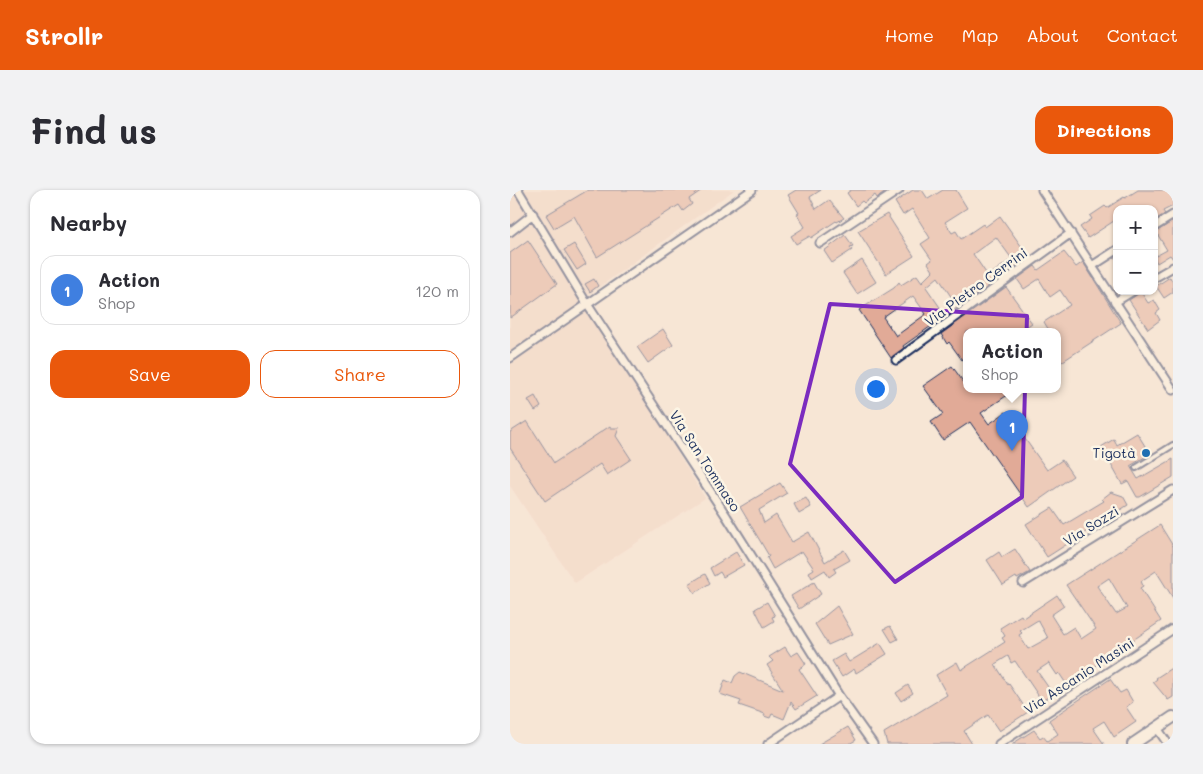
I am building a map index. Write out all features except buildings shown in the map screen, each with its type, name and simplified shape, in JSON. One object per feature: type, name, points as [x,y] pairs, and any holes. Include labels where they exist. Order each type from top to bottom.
[{"type":"main road","points":[[1133,744],[1173,717]]},
{"type":"street","name":"Via San Tommaso","points":[[518,190],[587,304],[727,517],[839,696],[873,744]]},
{"type":"street","points":[[510,358],[752,190]]},
{"type":"street","points":[[820,243],[899,190]]},
{"type":"street","points":[[1042,190],[1173,390]]},
{"type":"street","points":[[510,232],[533,214]]},
{"type":"street","points":[[1158,225],[1173,216]]},
{"type":"street","name":"Via Pietro Cerrini","points":[[896,360],[1071,234]]},
{"type":"street","points":[[1092,266],[1113,253]]},
{"type":"street","points":[[1158,276],[1173,267]]},
{"type":"street","points":[[1116,302],[1127,295]]},
{"type":"street","name":"Via Sozzi","points":[[1022,583],[1173,490]]},
{"type":"street","name":"Via Ascanio Masini","points":[[999,744],[1173,629]]},
{"type":"street","points":[[768,744],[839,696]]},
{"type":"street","points":[[1157,728],[1168,744]]},
{"type":"lane","points":[[1136,468],[1173,445]]},
{"type":"highlighted area","points":[[830,304],[1027,316],[1022,497],[895,582],[790,464]]},
{"type":"shaded area","points":[[510,190],[734,190],[584,298],[705,498],[575,583],[510,486]]},
{"type":"place","name":"Action","points":[[1012,451]]},
{"type":"place","name":"Tigotà","points":[[1146,453]]}]
